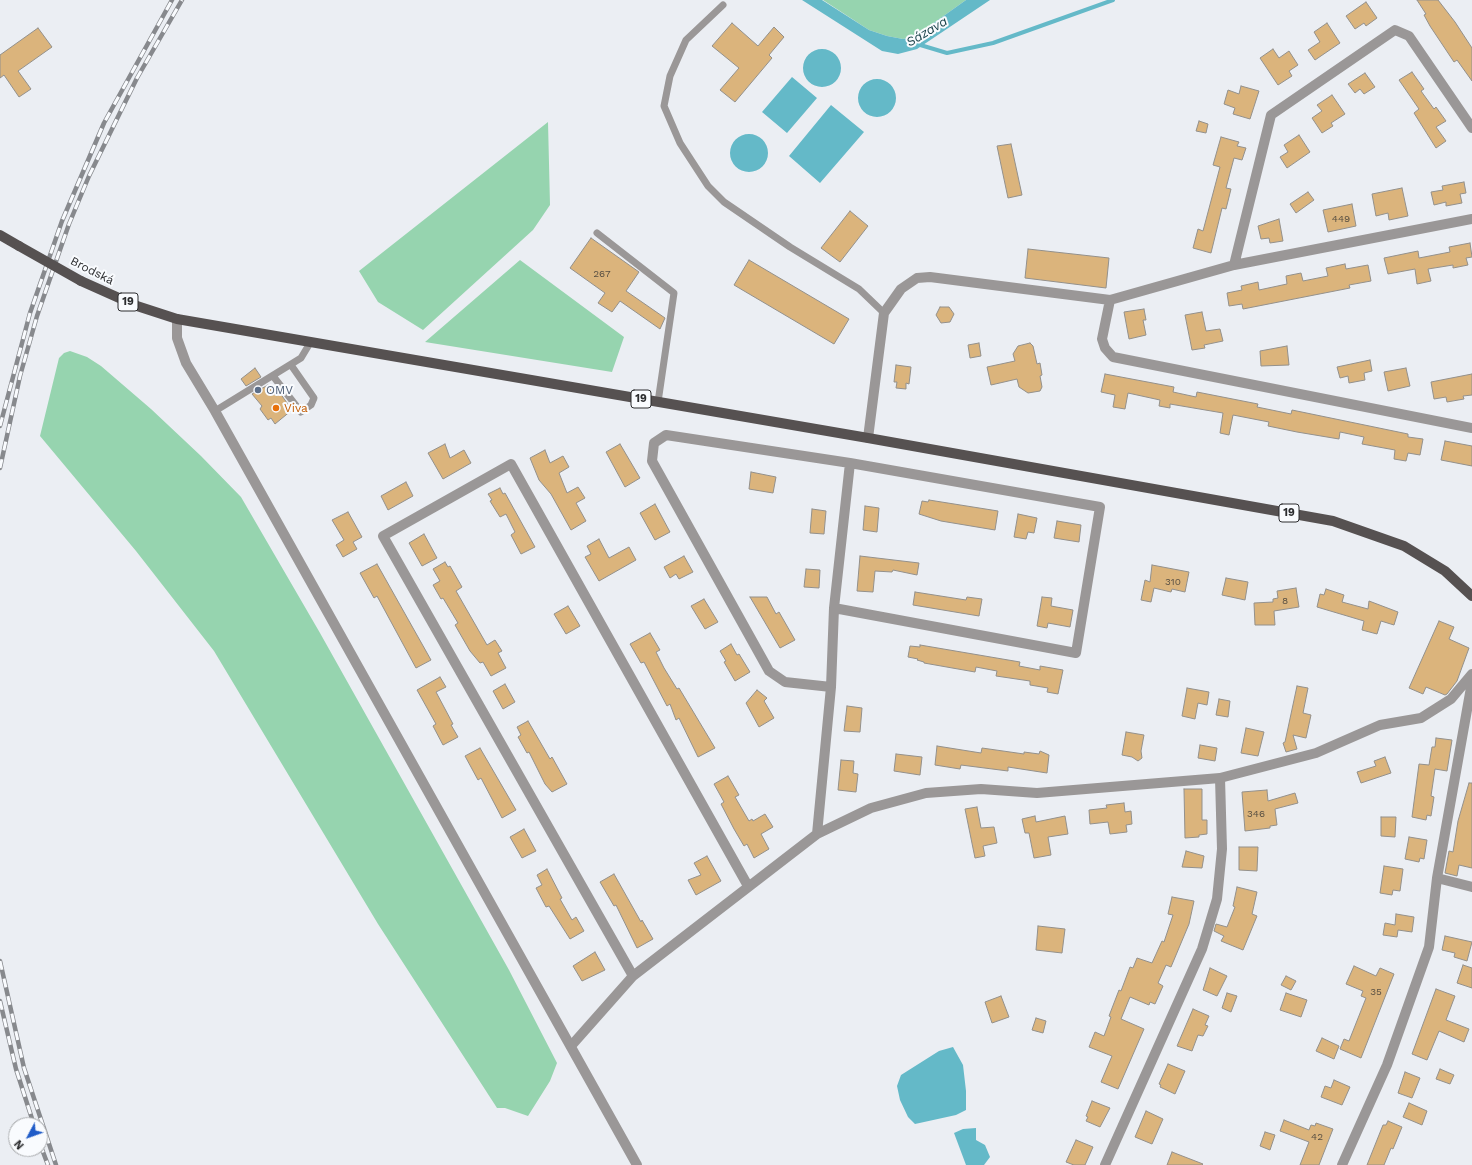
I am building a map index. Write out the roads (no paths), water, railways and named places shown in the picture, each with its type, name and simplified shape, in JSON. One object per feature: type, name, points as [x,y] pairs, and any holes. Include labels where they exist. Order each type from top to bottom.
[{"type":"main road","name":"Brodská","points":[[0,236],[81,281],[137,306],[177,319]]},
{"type":"main road","name":"19","points":[[177,319],[868,438],[1333,521],[1404,546],[1445,571],[1472,596]]},
{"type":"street","points":[[1234,265],[1271,115],[1395,30],[1409,36],[1472,128]]},
{"type":"street","points":[[868,438],[884,313],[901,289],[917,278],[930,277],[1110,300],[1234,265],[1472,219]]},
{"type":"street","points":[[1110,300],[1102,339],[1105,348],[1113,357],[1472,428]]},
{"type":"street","points":[[177,319],[177,338],[186,363],[215,411],[637,1165]]},
{"type":"street","points":[[831,687],[785,682],[769,671],[652,461],[654,444],[666,435],[850,463],[1100,507],[1076,653],[834,608]]},
{"type":"street","points":[[817,834],[831,687],[834,608],[850,463]]},
{"type":"street","points":[[633,976],[383,536],[511,464],[748,886]]},
{"type":"street","points":[[571,1046],[633,976],[817,834],[871,808],[926,794],[981,788],[1037,794],[1220,778],[1316,753],[1380,725],[1421,718],[1452,699],[1472,674]]},
{"type":"street","points":[[1342,1165],[1387,1065],[1429,947],[1437,878],[1472,682]]},
{"type":"street","points":[[1105,1165],[1202,949],[1216,899],[1222,849],[1220,778]]},
{"type":"street","points":[[1437,878],[1472,887]]},
{"type":"lane","points":[[723,5],[686,40],[670,76],[664,106],[680,143],[708,186],[724,202],[790,247],[859,289],[884,313]]},
{"type":"lane","points":[[597,233],[674,293],[658,402]]},
{"type":"lane","points":[[215,411],[301,358],[310,343]]},
{"type":"lane","points":[[273,376],[301,412],[311,405],[314,398],[291,365]]},
{"type":"water","name":"Sázava","points":[[802,0],[822,0],[869,30],[903,39],[914,37],[966,0],[990,0],[917,49],[898,54],[882,51]]},
{"type":"water","points":[[822,49],[832,52],[838,58],[841,68],[838,78],[832,84],[822,87],[812,84],[806,78],[803,68],[806,58],[812,52]]},
{"type":"water","points":[[792,77],[817,98],[787,133],[762,112]]},
{"type":"water","points":[[877,79],[887,82],[893,88],[896,98],[893,108],[887,114],[877,117],[867,114],[861,108],[858,98],[861,88],[867,82]]},
{"type":"water","points":[[831,105],[864,132],[820,183],[789,156]]},
{"type":"water","points":[[749,134],[759,137],[765,143],[768,153],[765,163],[759,169],[749,172],[739,169],[733,163],[730,153],[733,143],[739,137]]},
{"type":"water","points":[[953,1047],[963,1065],[966,1091],[966,1110],[956,1115],[915,1124],[908,1117],[900,1100],[897,1086],[901,1075],[939,1051]]},
{"type":"water","points":[[976,1128],[976,1140],[985,1145],[990,1157],[984,1165],[966,1165],[954,1133],[963,1129]]},
{"type":"waterway","name":"Sázava","points":[[917,44],[947,53],[993,43],[1113,0]]},
{"type":"railway","points":[[0,426],[30,313],[62,221],[104,123],[172,0]]},
{"type":"railway","points":[[0,468],[20,376],[37,316],[69,224],[89,176],[137,78],[182,0]]},
{"type":"railway","points":[[0,961],[24,1068],[56,1165]]},
{"type":"railway","points":[[0,1001],[16,1069],[31,1117]]},
{"type":"railway","points":[[45,1157],[48,1165]]},
{"type":"place","name":"OMV","points":[[258,390]]},
{"type":"place","name":"Viva","points":[[276,408]]}]
